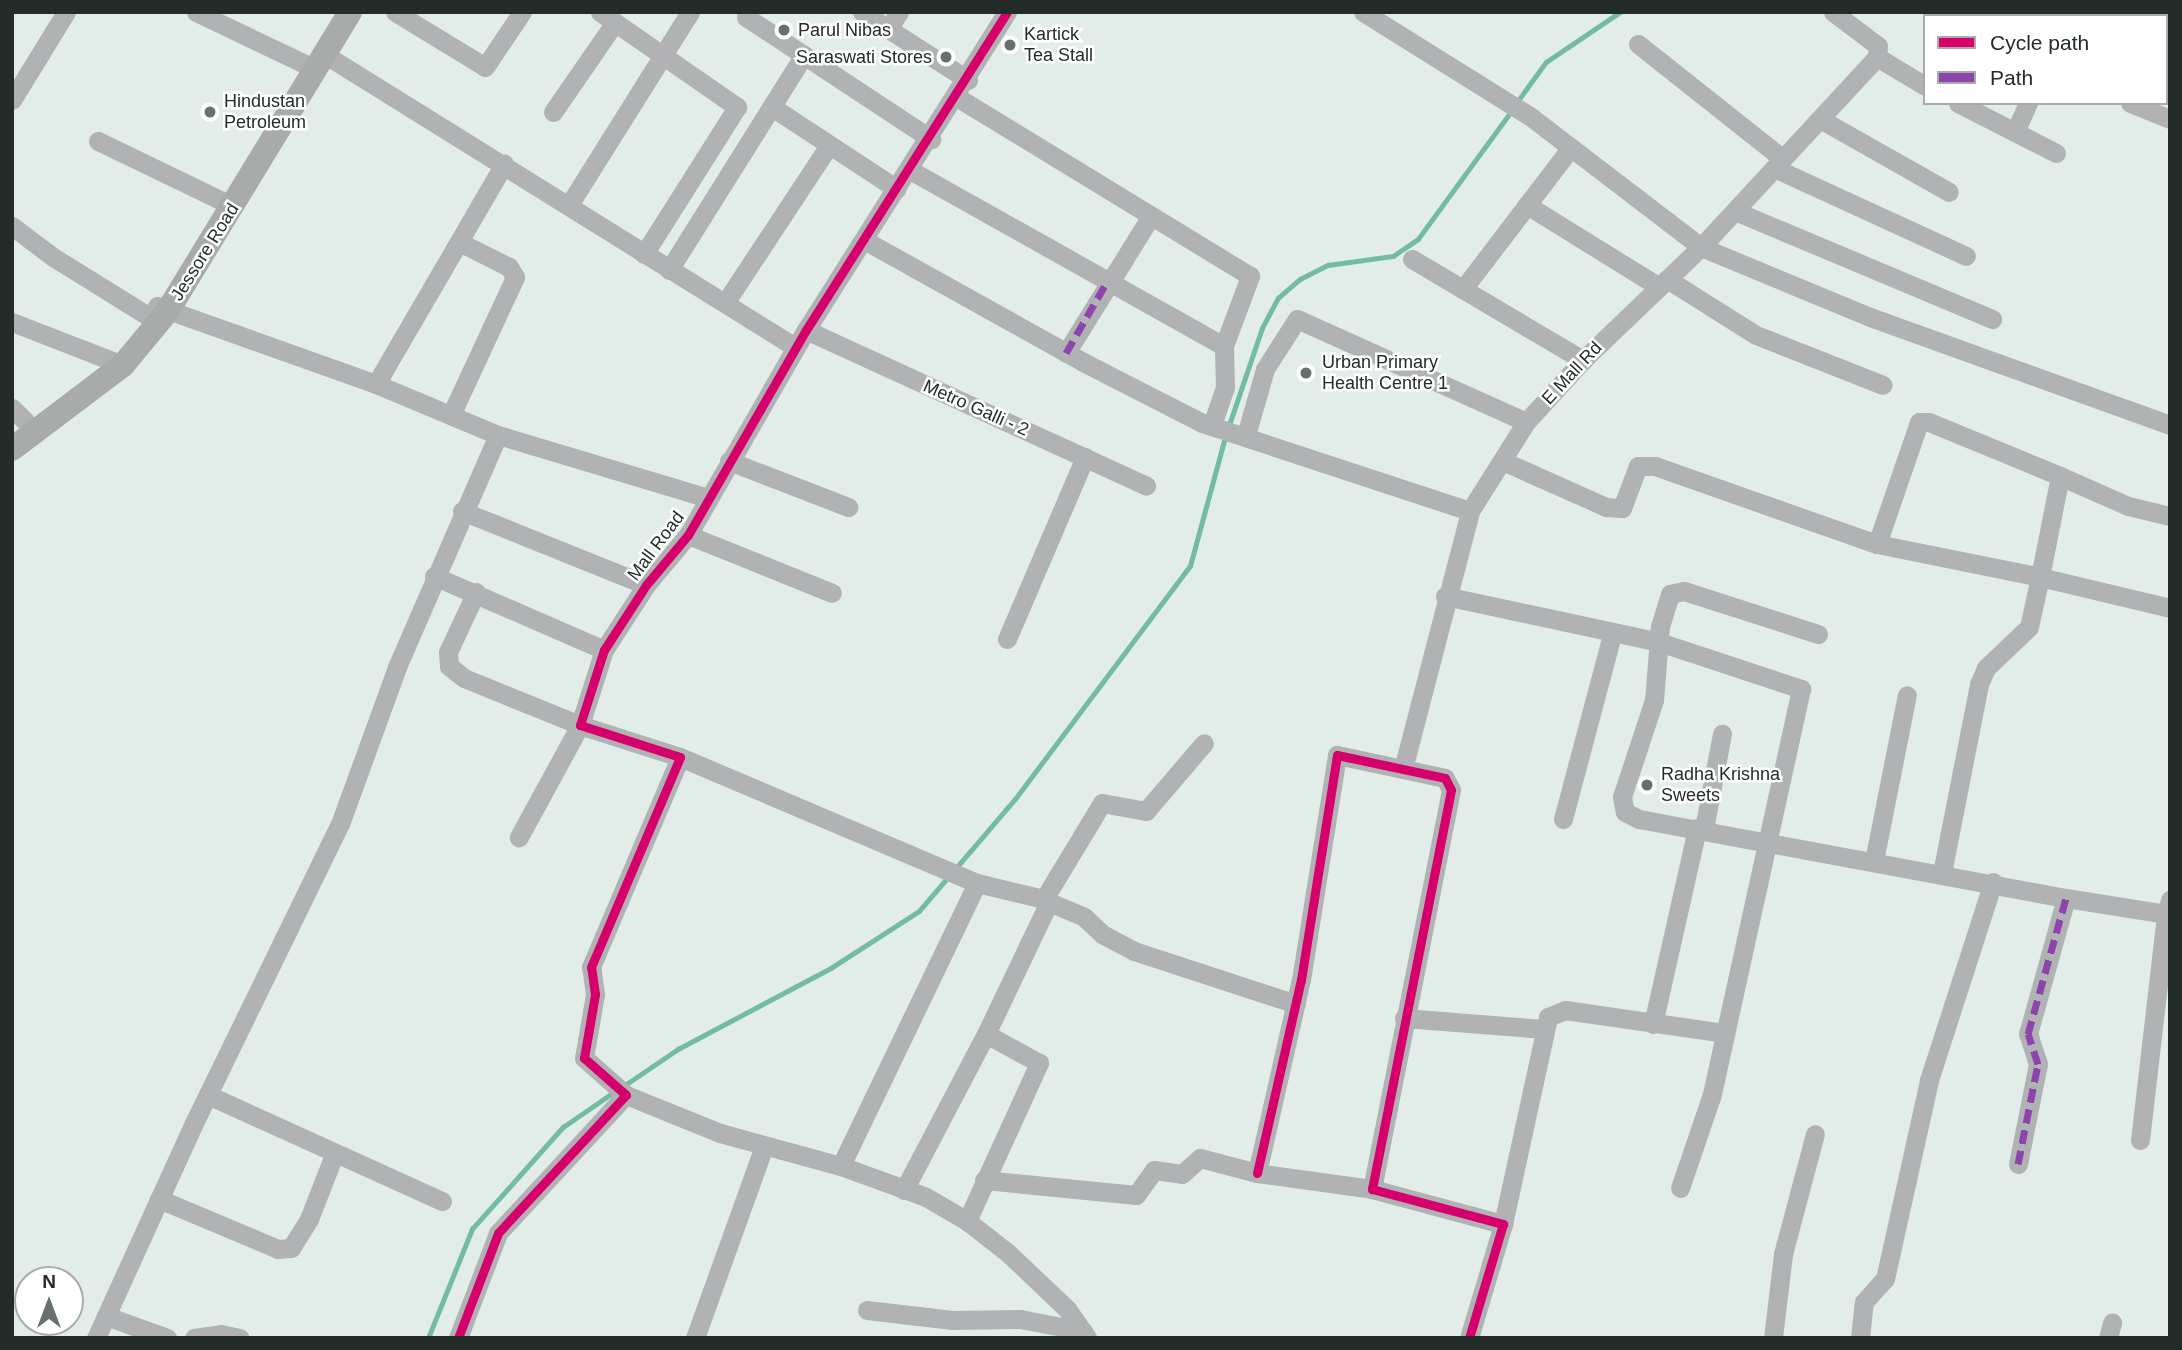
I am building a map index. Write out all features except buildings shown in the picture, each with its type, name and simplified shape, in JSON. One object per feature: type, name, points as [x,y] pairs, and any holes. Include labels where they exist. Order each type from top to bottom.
[{"type":"main road","name":"Jessore Road","points":[[12,449],[119,363],[158,314],[315,59],[337,12]]},
{"type":"main road","name":"Jessore Road","points":[[158,314],[222,201],[315,59],[350,12]]},
{"type":"main road","name":"Jessore Road","points":[[17,419],[119,363]]},
{"type":"street","points":[[12,100],[66,12]]},
{"type":"street","points":[[196,12],[315,59],[504,164],[795,347]]},
{"type":"street","points":[[396,12],[485,67],[522,12]]},
{"type":"street","points":[[569,205],[690,12]]},
{"type":"street","points":[[862,12],[894,20],[962,89],[1151,216],[1250,276],[1224,345],[1225,388],[1207,424]]},
{"type":"street","name":"Mall Road","points":[[519,837],[580,725],[604,650],[646,585],[688,535],[795,347],[931,138],[1007,12]]},
{"type":"street","points":[[1363,12],[1531,117],[1701,247],[1870,317],[2170,425]]},
{"type":"street","points":[[1833,12],[1878,46],[1877,57],[1923,85]]},
{"type":"street","points":[[553,112],[608,17],[662,58],[737,107],[645,254]]},
{"type":"street","points":[[746,17],[931,138]]},
{"type":"street","points":[[1638,44],[1778,163],[1966,256]]},
{"type":"street","points":[[670,270],[804,55]]},
{"type":"street","name":"E Mall Rd","points":[[1403,769],[1445,596],[1470,511],[1505,462],[1526,422],[1583,360],[1701,247],[1877,57]]},
{"type":"street","points":[[2015,132],[2027,105]]},
{"type":"street","points":[[2135,105],[2170,119]]},
{"type":"street","points":[[1968,106],[2056,153]]},
{"type":"street","points":[[772,107],[897,189]]},
{"type":"street","points":[[1820,119],[1949,192]]},
{"type":"street","points":[[98,141],[222,201]]},
{"type":"street","points":[[725,303],[829,145]]},
{"type":"street","points":[[1464,289],[1571,147]]},
{"type":"street","points":[[376,384],[504,164]]},
{"type":"street","points":[[910,170],[1224,345]]},
{"type":"street","points":[[1527,205],[1756,335],[1883,386]]},
{"type":"street","points":[[1735,211],[1992,319]]},
{"type":"street","points":[[1066,353],[1108,281],[1151,216]]},
{"type":"street","name":"Mall Road","points":[[12,226],[53,257],[158,314],[376,384],[498,435],[708,498]]},
{"type":"street","points":[[864,240],[1066,353],[1207,424],[1470,511]]},
{"type":"street","points":[[451,415],[515,276],[509,267],[459,242]]},
{"type":"street","points":[[1412,258],[1583,360]]},
{"type":"street","points":[[1245,435],[1265,369],[1297,319],[1526,422]]},
{"type":"street","points":[[12,322],[119,363]]},
{"type":"street","name":"Metro Galli - 2","points":[[806,330],[1146,486]]},
{"type":"street","points":[[1877,544],[1919,422],[1929,422],[2128,506],[2170,516]]},
{"type":"street","points":[[96,1338],[142,1234],[340,824],[434,576],[498,435]]},
{"type":"street","points":[[1007,639],[1086,457]]},
{"type":"street","points":[[729,461],[848,507]]},
{"type":"street","points":[[1505,462],[1606,507],[1622,508],[1638,466],[1655,466],[1877,544],[2040,577],[2170,608]]},
{"type":"street","points":[[1942,873],[1979,684],[1986,668],[2029,627],[2060,476]]},
{"type":"street","points":[[462,511],[646,585]]},
{"type":"street","points":[[688,535],[832,593]]},
{"type":"street","points":[[434,576],[604,650]]},
{"type":"street","points":[[1818,634],[1676,590],[1670,594],[1659,642],[1654,700],[1622,797],[1625,812],[2066,898],[2169,910],[2140,1140]]},
{"type":"street","points":[[476,592],[448,652],[449,666],[464,678],[580,725],[680,757],[969,880],[1046,900],[1084,917],[1102,934],[1134,951],[1296,1004]]},
{"type":"street","points":[[1445,596],[1612,635],[1659,642],[1801,689],[1770,841],[1711,1097],[1680,1188]]},
{"type":"street","points":[[1563,819],[1612,635]]},
{"type":"street","points":[[1874,860],[1908,695]]},
{"type":"street","points":[[1653,1024],[1722,734]]},
{"type":"street","points":[[904,1190],[986,1034],[1046,900],[1102,803],[1146,811],[1204,743]]},
{"type":"street","points":[[1257,1172],[1296,1004],[1337,755],[1445,778],[1451,790],[1372,1189]]},
{"type":"street","points":[[680,757],[591,967],[595,993],[584,1050],[588,1065],[623,1094],[764,1146],[841,1166],[904,1190],[967,1221],[1067,1309],[1085,1335]]},
{"type":"street","points":[[841,1166],[969,880]]},
{"type":"street","points":[[1860,1338],[1864,1302],[1885,1279],[1928,1080],[1993,882]]},
{"type":"street","points":[[2018,1164],[2038,1064],[2028,1034],[2066,898]]},
{"type":"street","points":[[1469,1338],[1503,1224],[1548,1017],[1564,1010],[1725,1033]]},
{"type":"street","points":[[1404,1018],[1544,1029]]},
{"type":"street","points":[[967,1221],[1039,1063],[986,1034]]},
{"type":"street","points":[[458,1338],[498,1233],[623,1094]]},
{"type":"street","points":[[208,1095],[334,1155],[442,1201]]},
{"type":"street","points":[[1773,1338],[1783,1254],[1815,1134]]},
{"type":"street","points":[[695,1338],[764,1146]]},
{"type":"street","points":[[159,1199],[278,1249],[291,1248],[309,1219],[334,1155]]},
{"type":"street","points":[[984,1180],[1136,1195],[1154,1170],[1182,1174],[1200,1158],[1257,1172],[1372,1189],[1503,1224]]},
{"type":"street","points":[[867,1310],[952,1320],[1020,1319],[1085,1335]]},
{"type":"street","points":[[106,1316],[166,1338]]},
{"type":"street","points":[[194,1338],[220,1334],[240,1338]]},
{"type":"waterway","points":[[1517,102],[1546,62],[1620,12]]},
{"type":"waterway","points":[[1229,425],[1262,328],[1278,298],[1300,279],[1328,265],[1393,256],[1418,239],[1512,110]]},
{"type":"waterway","points":[[956,868],[1015,799],[1190,566],[1225,437]]},
{"type":"waterway","points":[[625,1085],[678,1049],[831,968],[919,911],[948,877]]},
{"type":"waterway","points":[[428,1338],[472,1229],[563,1127],[614,1092]]},
{"type":"marked path","points":[[1066,353],[1108,280]]},
{"type":"marked path","points":[[2018,1164],[2038,1064],[2028,1034],[2066,898]]},
{"type":"cycle path","points":[[458,1338],[498,1233],[626,1095],[584,1058],[595,994],[591,967],[680,757],[580,725],[604,650],[646,585],[688,535],[806,330],[1007,12]]},
{"type":"cycle path","points":[[1257,1173],[1301,980],[1337,755],[1445,778],[1451,790],[1372,1189],[1503,1224],[1469,1338]]},
{"type":"place","name":"Parul Nibas","points":[[784,30]]},
{"type":"place","name":"Kartick Tea Stall","points":[[1010,45]]},
{"type":"place","name":"Saraswati Stores","points":[[946,57]]},
{"type":"place","name":"Hindustan Petroleum","points":[[210,112]]},
{"type":"place","name":"Urban Primary Health Centre 1","points":[[1306,373]]},
{"type":"place","name":"Radha Krishna Sweets","points":[[1647,785]]}]
